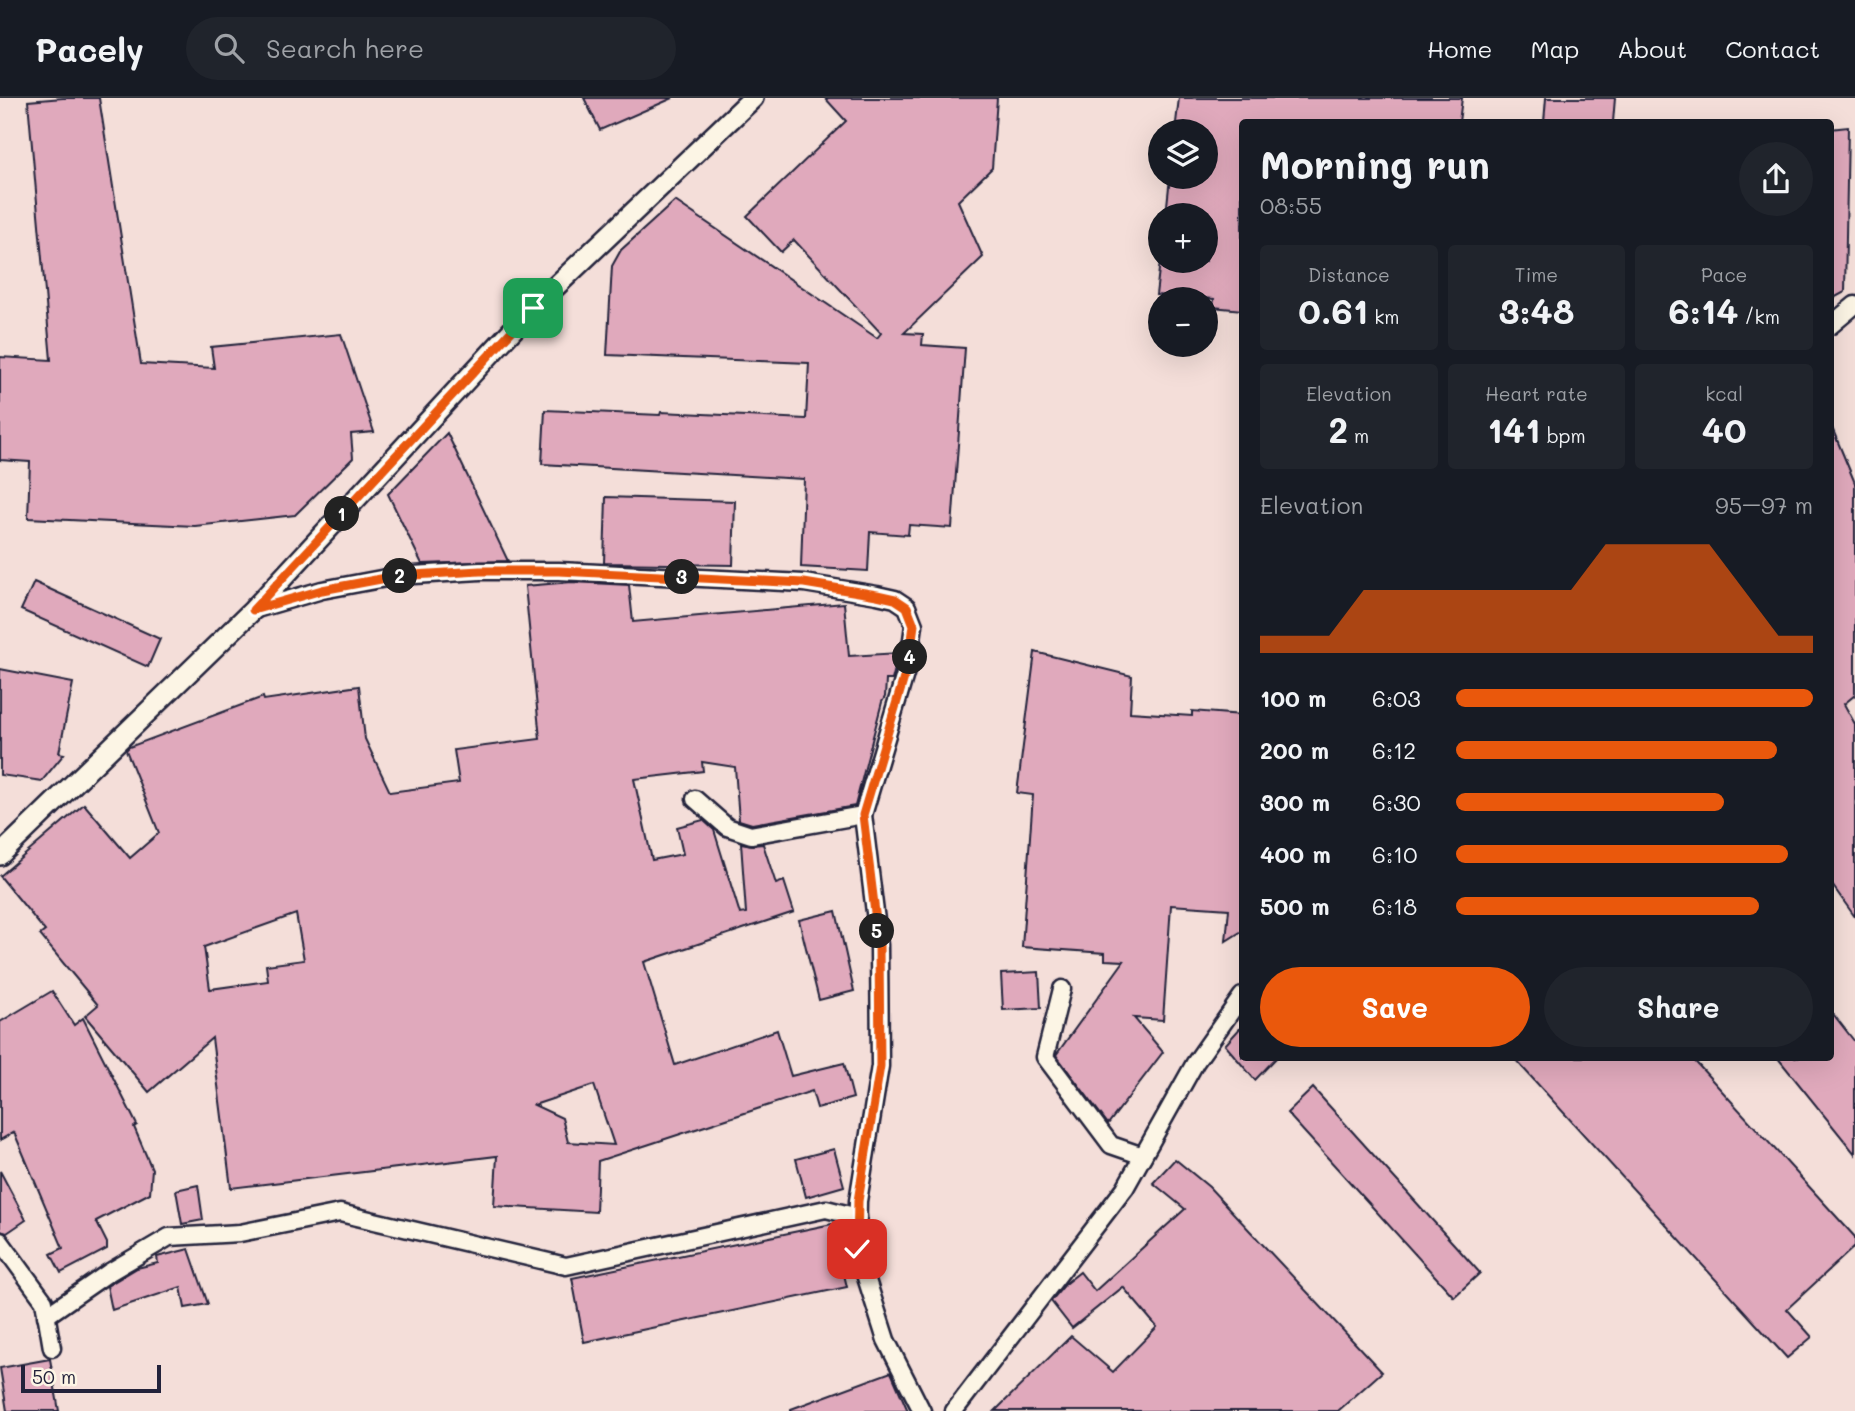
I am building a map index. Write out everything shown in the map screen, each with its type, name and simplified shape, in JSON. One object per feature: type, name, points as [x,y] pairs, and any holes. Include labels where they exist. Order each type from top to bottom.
[{"type":"street","points":[[0,855],[253,610],[533,308],[753,98]]},
{"type":"street","points":[[1834,323],[1855,305]]},
{"type":"street","points":[[253,610],[322,590],[397,576],[480,571],[559,571],[804,583],[895,599],[907,607],[914,625],[909,661],[863,815],[879,945],[880,1066],[858,1217],[857,1249],[886,1340],[922,1411]]},
{"type":"street","points":[[695,799],[727,827],[751,835],[863,815]]},
{"type":"street","points":[[1062,989],[1045,1057],[1111,1144],[1143,1156]]},
{"type":"street","points":[[954,1411],[1125,1188],[1195,1063],[1239,1000]]},
{"type":"street","points":[[46,1316],[108,1273],[169,1237],[240,1234],[340,1213],[566,1266],[826,1209],[858,1217]]},
{"type":"street","points":[[0,1241],[44,1301],[52,1348]]},
{"type":"building","points":[[99,98],[141,364],[214,368],[211,347],[341,334],[374,432],[351,434],[353,458],[295,515],[195,526],[28,518],[30,462],[0,460],[0,357],[51,360],[28,101]]},
{"type":"building","points":[[584,98],[673,98],[600,130]]},
{"type":"building","points":[[825,98],[997,98],[992,168],[958,201],[983,257],[904,333],[923,334],[922,345],[965,348],[952,528],[909,525],[908,535],[870,532],[868,571],[801,567],[804,479],[542,464],[545,410],[806,419],[809,363],[607,355],[612,266],[621,250],[675,201],[877,338],[881,333],[794,240],[781,252],[747,216],[846,121]]},
{"type":"building","points":[[1179,98],[1462,98],[1459,119],[1239,119],[1239,310],[1218,308],[1218,287],[1157,287],[1159,273],[1218,273],[1218,203],[1167,203],[1169,189],[1218,189],[1218,119],[1176,119]]},
{"type":"building","points":[[1546,98],[1615,98],[1613,119],[1544,119]]},
{"type":"building","points":[[1848,127],[1845,292],[1834,298],[1834,129]]},
{"type":"building","points":[[447,433],[508,561],[422,564],[388,494]]},
{"type":"building","points":[[1834,433],[1855,483],[1855,695],[1844,704],[1855,724],[1855,917],[1834,888]]},
{"type":"building","points":[[606,497],[735,501],[733,565],[604,563]]},
{"type":"building","points":[[34,582],[160,639],[148,667],[21,610]]},
{"type":"building","points":[[572,582],[629,585],[633,622],[844,603],[849,656],[899,653],[892,680],[886,680],[885,697],[855,806],[752,824],[739,820],[735,767],[702,762],[703,771],[634,779],[652,860],[683,854],[677,827],[703,820],[714,830],[740,914],[746,913],[741,843],[763,844],[776,884],[784,881],[794,912],[644,962],[675,1065],[777,1030],[791,1076],[844,1063],[853,1098],[817,1108],[812,1091],[598,1161],[596,1212],[494,1206],[497,1156],[231,1188],[212,1038],[149,1092],[85,1016],[98,1005],[40,935],[45,931],[0,876],[84,804],[130,858],[159,833],[126,750],[263,697],[264,700],[359,686],[365,739],[390,792],[459,783],[454,750],[540,739],[525,586]],"holes":[[[296,914],[304,960],[266,965],[268,981],[210,989],[204,947]],[[594,1085],[614,1145],[568,1142],[562,1118],[534,1105]]]},
{"type":"building","points":[[1035,652],[1132,676],[1130,712],[1192,716],[1192,711],[1239,715],[1239,933],[1226,941],[1229,909],[1171,905],[1163,1020],[1134,1018],[1163,1052],[1108,1124],[1056,1055],[1124,961],[1105,960],[1105,953],[1022,947],[1033,795],[1017,793]]},
{"type":"building","points":[[0,669],[73,683],[59,753],[64,754],[42,781],[0,775]]},
{"type":"building","points":[[836,911],[854,991],[819,1000],[799,920]]},
{"type":"building","points":[[1039,972],[1041,1008],[1003,1010],[1001,974]]},
{"type":"building","points":[[52,991],[74,1025],[83,1018],[137,1125],[134,1127],[152,1169],[150,1193],[96,1221],[107,1243],[107,1249],[61,1273],[51,1254],[63,1248],[14,1132],[0,1140],[0,1022]]},
{"type":"building","points":[[1834,1015],[1855,1042],[1855,1154],[1780,1061],[1834,1061]]},
{"type":"building","points":[[1239,1029],[1239,1061],[1273,1061],[1255,1080],[1225,1045]]},
{"type":"building","points":[[1517,1061],[1695,1061],[1855,1237],[1855,1246],[1787,1309],[1812,1337],[1787,1358]]},
{"type":"building","points":[[1313,1088],[1480,1273],[1454,1297],[1287,1113]]},
{"type":"building","points":[[834,1149],[844,1186],[806,1197],[796,1159]]},
{"type":"building","points":[[1175,1159],[1209,1187],[1382,1372],[1338,1411],[995,1411],[1071,1336],[1113,1372],[1157,1327],[1123,1287],[1072,1328],[1051,1301],[1066,1283],[1080,1272],[1095,1291],[1185,1209],[1153,1183]]},
{"type":"building","points":[[0,1171],[26,1220],[7,1233],[0,1231]]},
{"type":"building","points":[[198,1185],[203,1220],[182,1224],[176,1190]]},
{"type":"building","points":[[832,1224],[847,1287],[584,1342],[572,1278]]},
{"type":"building","points":[[189,1249],[208,1304],[185,1308],[181,1287],[112,1310],[107,1286],[137,1268],[158,1263],[157,1257]]},
{"type":"building","points":[[50,1359],[59,1411],[7,1411],[0,1368]]},
{"type":"building","points":[[891,1372],[908,1411],[791,1411],[791,1409]]},
{"type":"route","points":[[533,308],[253,610],[322,590],[397,576],[480,571],[559,571],[804,583],[895,599],[907,607],[914,625],[909,661],[863,815],[879,945],[880,1066],[858,1201],[857,1249]]}]
